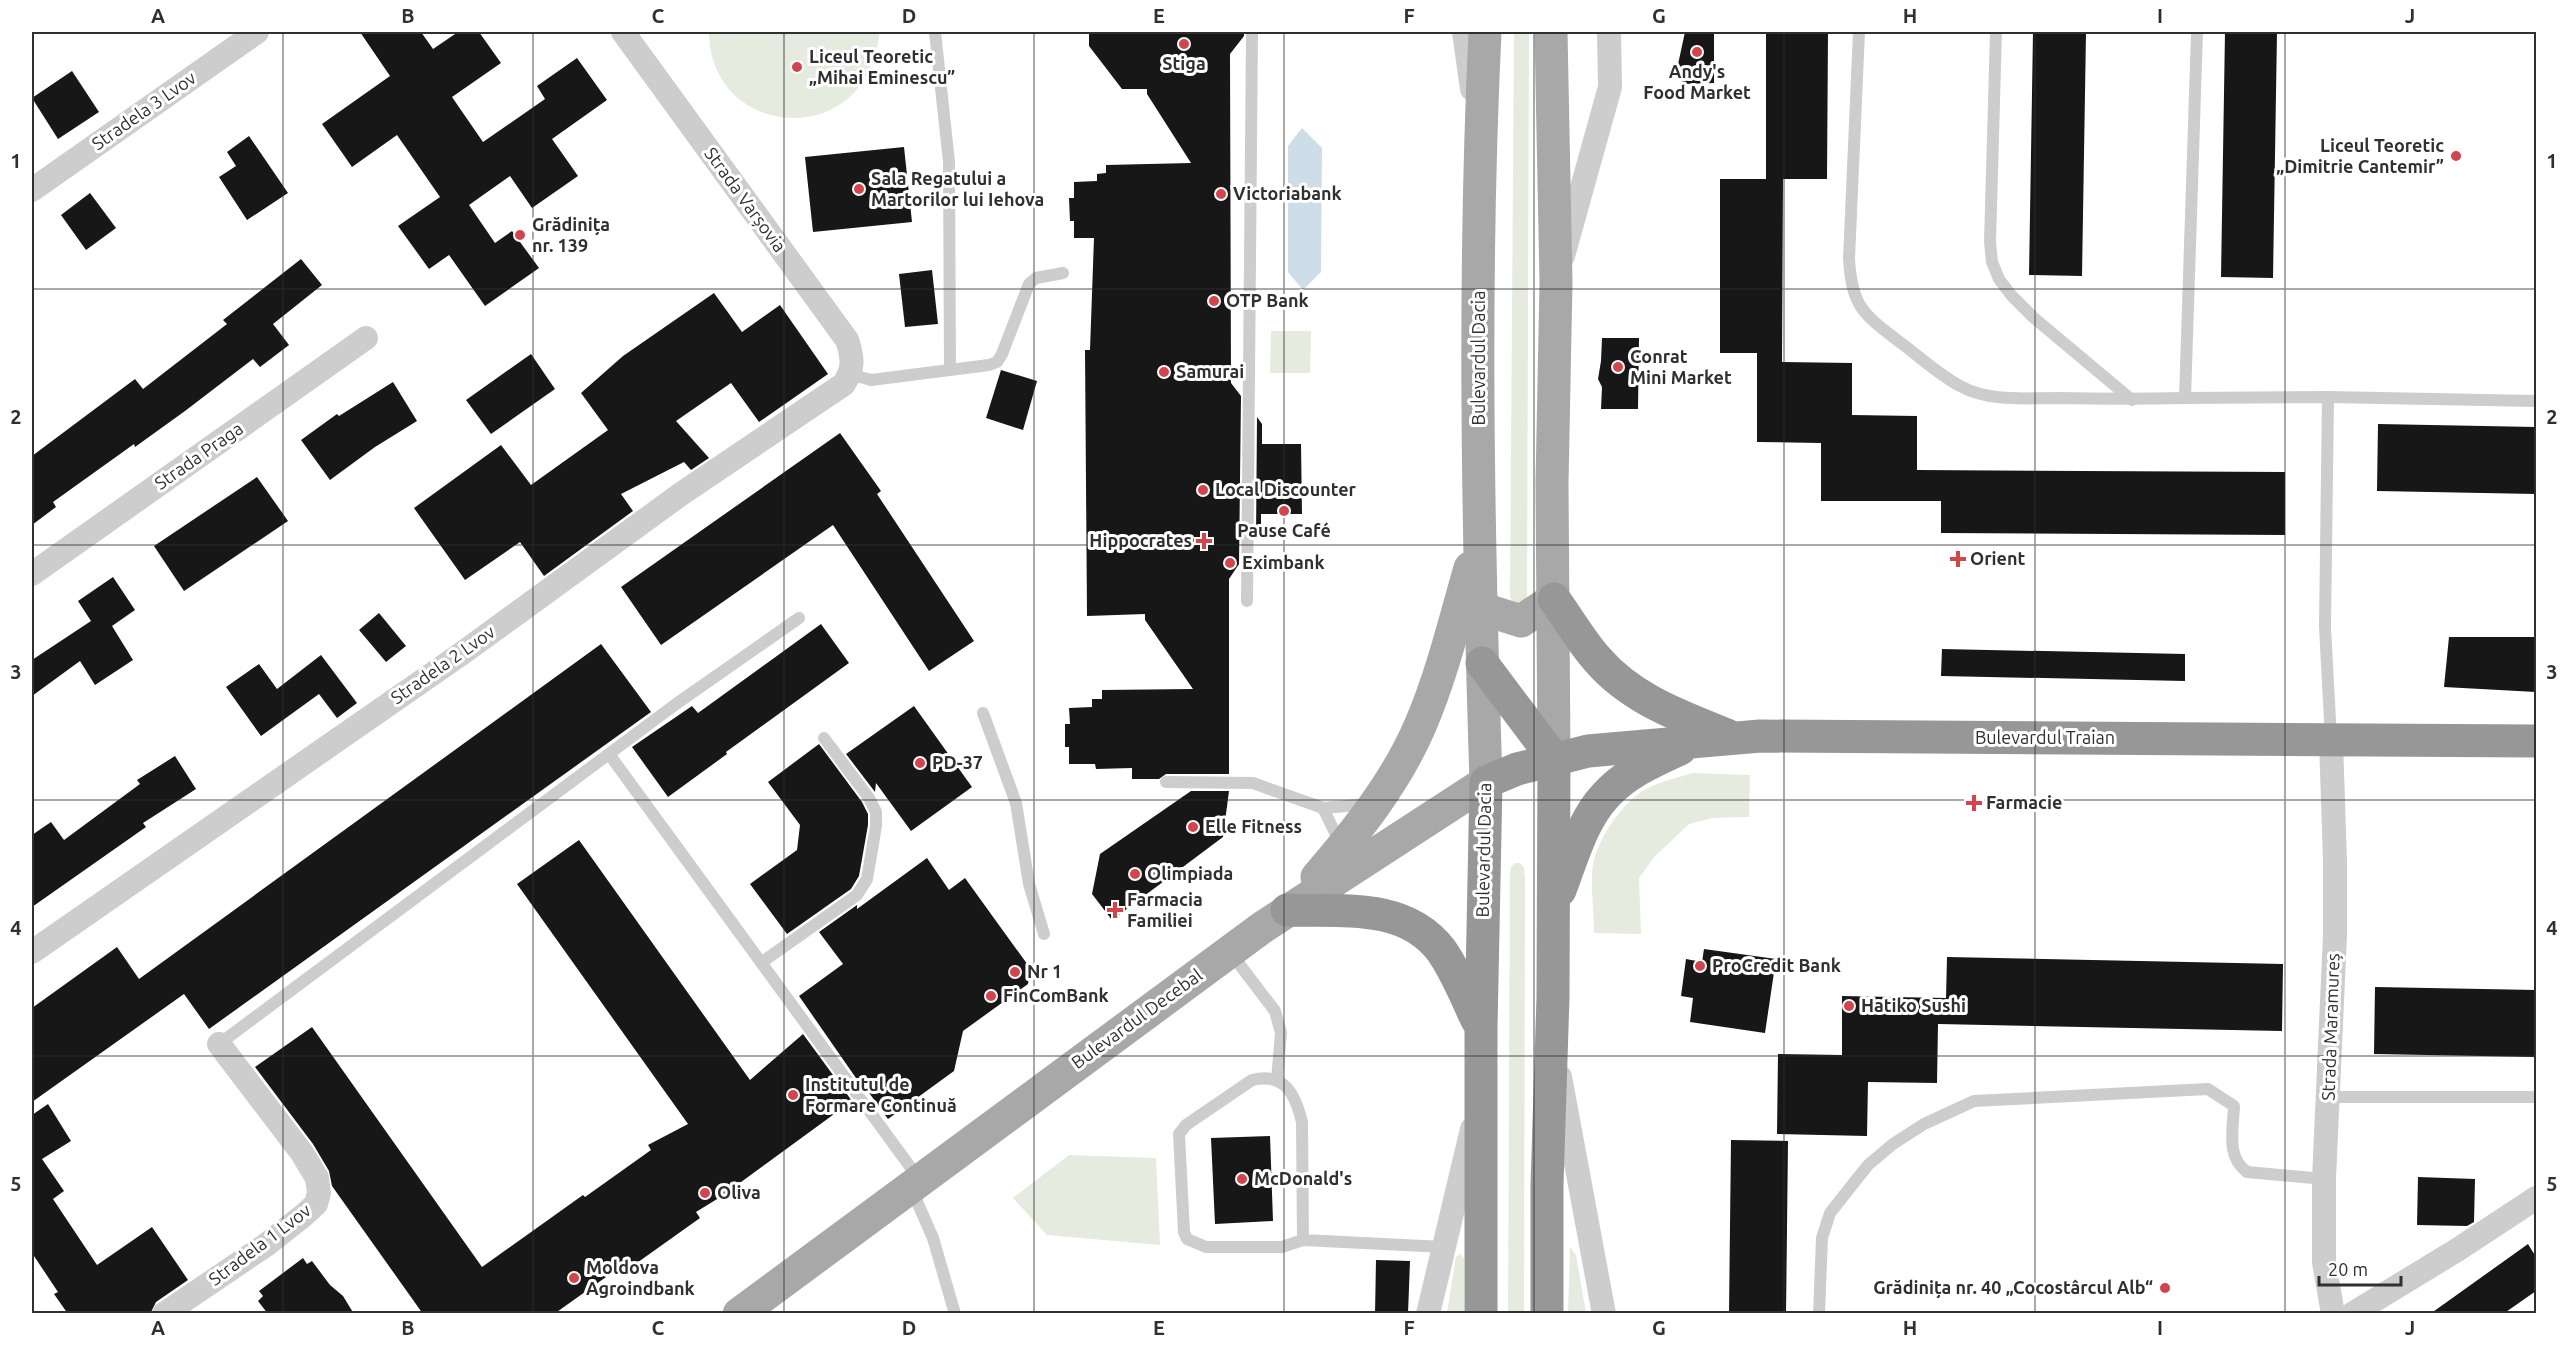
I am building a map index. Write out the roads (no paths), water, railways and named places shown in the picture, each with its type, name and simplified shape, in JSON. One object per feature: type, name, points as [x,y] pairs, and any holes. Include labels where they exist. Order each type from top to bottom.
[{"type":"highway","points":[[1554,598],[1596,658],[1634,692],[1673,714],[1734,738]]},
{"type":"highway","points":[[1482,663],[1554,759],[1554,906],[1547,1185],[1547,1314]]},
{"type":"highway","name":"Bulevardul Traian","points":[[1554,759],[1598,750],[1776,736],[2536,741]]},
{"type":"highway","points":[[1554,906],[1583,831],[1607,794],[1644,766],[1697,741]]},
{"type":"highway","name":"Bulevardul Decebal","points":[[1486,782],[1517,769],[1554,759]]},
{"type":"highway","name":"Bulevardul Dacia","points":[[1481,1314],[1480,1028],[1486,782]]},
{"type":"highway","points":[[1287,910],[1372,913],[1395,916],[1410,923],[1427,935],[1441,951],[1455,973],[1480,1028]]},
{"type":"main road","name":"Bulevardul Dacia","points":[[1485,32],[1480,144],[1479,540],[1486,782]]},
{"type":"main road","points":[[1551,32],[1556,282],[1552,483],[1554,759]]},
{"type":"main road","points":[[1287,910],[1342,847],[1374,804],[1420,727],[1440,675],[1479,540]]},
{"type":"main road","points":[[1480,608],[1521,621],[1554,598]]},
{"type":"main road","name":"Bulevardul Decebal","points":[[739,1314],[1229,951],[1287,910],[1486,782]]},
{"type":"street","name":"Strada Varșovia","points":[[623,32],[847,340],[853,358],[850,374]]},
{"type":"street","name":"Bulevardul Dacia","points":[[1464,32],[1480,144]]},
{"type":"street","points":[[1556,282],[1610,87],[1609,32]]},
{"type":"street","name":"Stradela 3 Lvov","points":[[32,190],[247,34]]},
{"type":"street","name":"Strada Praga","points":[[32,574],[366,338]]},
{"type":"street","name":"Stradela 2 Lvov","points":[[32,952],[461,654],[681,494],[832,393],[844,384],[850,374]]},
{"type":"street","name":"Strada Maramureș","points":[[2331,740],[2335,935],[2324,1179],[2324,1262],[2333,1314]]},
{"type":"street","points":[[1552,1035],[1604,1314]]},
{"type":"street","name":"Stradela 1 Lvov","points":[[164,1314],[266,1245],[316,1204],[319,1193],[317,1178],[302,1153],[219,1044]]},
{"type":"street","name":"Bulevardul Dacia","points":[[1428,1314],[1480,1091]]},
{"type":"street","points":[[2352,1314],[2457,1250],[2536,1198]]},
{"type":"lane","points":[[935,32],[949,162],[950,370]]},
{"type":"lane","points":[[1247,601],[1252,32]]},
{"type":"lane","points":[[1859,32],[1849,259],[1855,301],[1869,317],[1960,386],[1979,393],[2006,398],[2132,400],[2328,397],[2536,401]]},
{"type":"lane","points":[[1996,32],[1990,242],[1992,262],[1999,279],[2032,317],[2132,400]]},
{"type":"lane","points":[[2186,398],[2197,32]]},
{"type":"lane","points":[[850,374],[871,380],[989,365],[997,362],[1029,284],[1036,278],[1064,273]]},
{"type":"lane","points":[[2328,397],[2325,627],[2331,740]]},
{"type":"lane","points":[[219,1044],[609,754],[799,618]]},
{"type":"lane","points":[[983,713],[1016,803],[1029,884],[1044,933]]},
{"type":"lane","points":[[762,962],[857,895],[867,879],[876,826],[876,812],[869,798],[824,738]]},
{"type":"lane","points":[[609,754],[762,962],[915,1183],[956,1314]]},
{"type":"lane","points":[[1166,782],[1252,783],[1323,808],[1374,804]]},
{"type":"lane","points":[[1323,808],[1342,847]]},
{"type":"lane","points":[[1229,951],[1275,1011],[1281,1033],[1276,1080]]},
{"type":"lane","points":[[1303,1240],[1302,1122],[1297,1103],[1288,1088],[1276,1080],[1262,1077],[1252,1080],[1186,1125],[1179,1134],[1184,1232],[1187,1239],[1206,1246],[1282,1247],[1303,1240],[1444,1247]]},
{"type":"lane","points":[[1819,1314],[1822,1238],[1830,1213],[1868,1165],[1893,1144],[1924,1124],[1974,1101],[2208,1089],[2234,1106],[2232,1155],[2238,1166],[2247,1172],[2324,1179]]},
{"type":"lane","points":[[2329,1097],[2536,1097]]},
{"type":"water","points":[[1302,128],[1322,148],[1321,272],[1303,290],[1288,272],[1288,146]]},
{"type":"place","name":"Stiga","points":[[1184,44]]},
{"type":"place","name":"Andy's Food Market","points":[[1697,52]]},
{"type":"place","name":"Liceul Teoretic „Mihai Eminescu”","points":[[797,67]]},
{"type":"place","name":"Liceul Teoretic „Dimitrie Cantemir”","points":[[2456,156]]},
{"type":"place","name":"Sala Regatului a Martorilor lui Iehova","points":[[859,189]]},
{"type":"place","name":"Victoriabank","points":[[1221,194]]},
{"type":"place","name":"Grădinița nr. 139","points":[[520,235]]},
{"type":"place","name":"OTP Bank","points":[[1214,301]]},
{"type":"place","name":"Conrat Mini Market","points":[[1618,367]]},
{"type":"place","name":"Samurai","points":[[1164,372]]},
{"type":"place","name":"Local Discounter","points":[[1203,490]]},
{"type":"place","name":"Pause Café","points":[[1284,511]]},
{"type":"place","name":"Hippocrates","points":[[1204,541]]},
{"type":"place","name":"Orient","points":[[1958,559]]},
{"type":"place","name":"Eximbank","points":[[1230,563]]},
{"type":"place","name":"PD-37","points":[[920,763]]},
{"type":"place","name":"Farmacie","points":[[1974,803]]},
{"type":"place","name":"Elle Fitness","points":[[1193,827]]},
{"type":"place","name":"Olimpiada","points":[[1135,874]]},
{"type":"place","name":"Farmacia Familiei","points":[[1115,910]]},
{"type":"place","name":"ProCredit Bank","points":[[1700,966]]},
{"type":"place","name":"Nr 1","points":[[1015,972]]},
{"type":"place","name":"FinComBank","points":[[991,996]]},
{"type":"place","name":"Hatiko Sushi","points":[[1849,1006]]},
{"type":"place","name":"Institutul de Formare Continuă","points":[[793,1095]]},
{"type":"place","name":"McDonald's","points":[[1242,1179]]},
{"type":"place","name":"Oliva","points":[[705,1193]]},
{"type":"place","name":"Moldova Agroindbank","points":[[574,1278]]},
{"type":"place","name":"Grădinița nr. 40 „Cocostârcul Alb“","points":[[2165,1288]]}]
